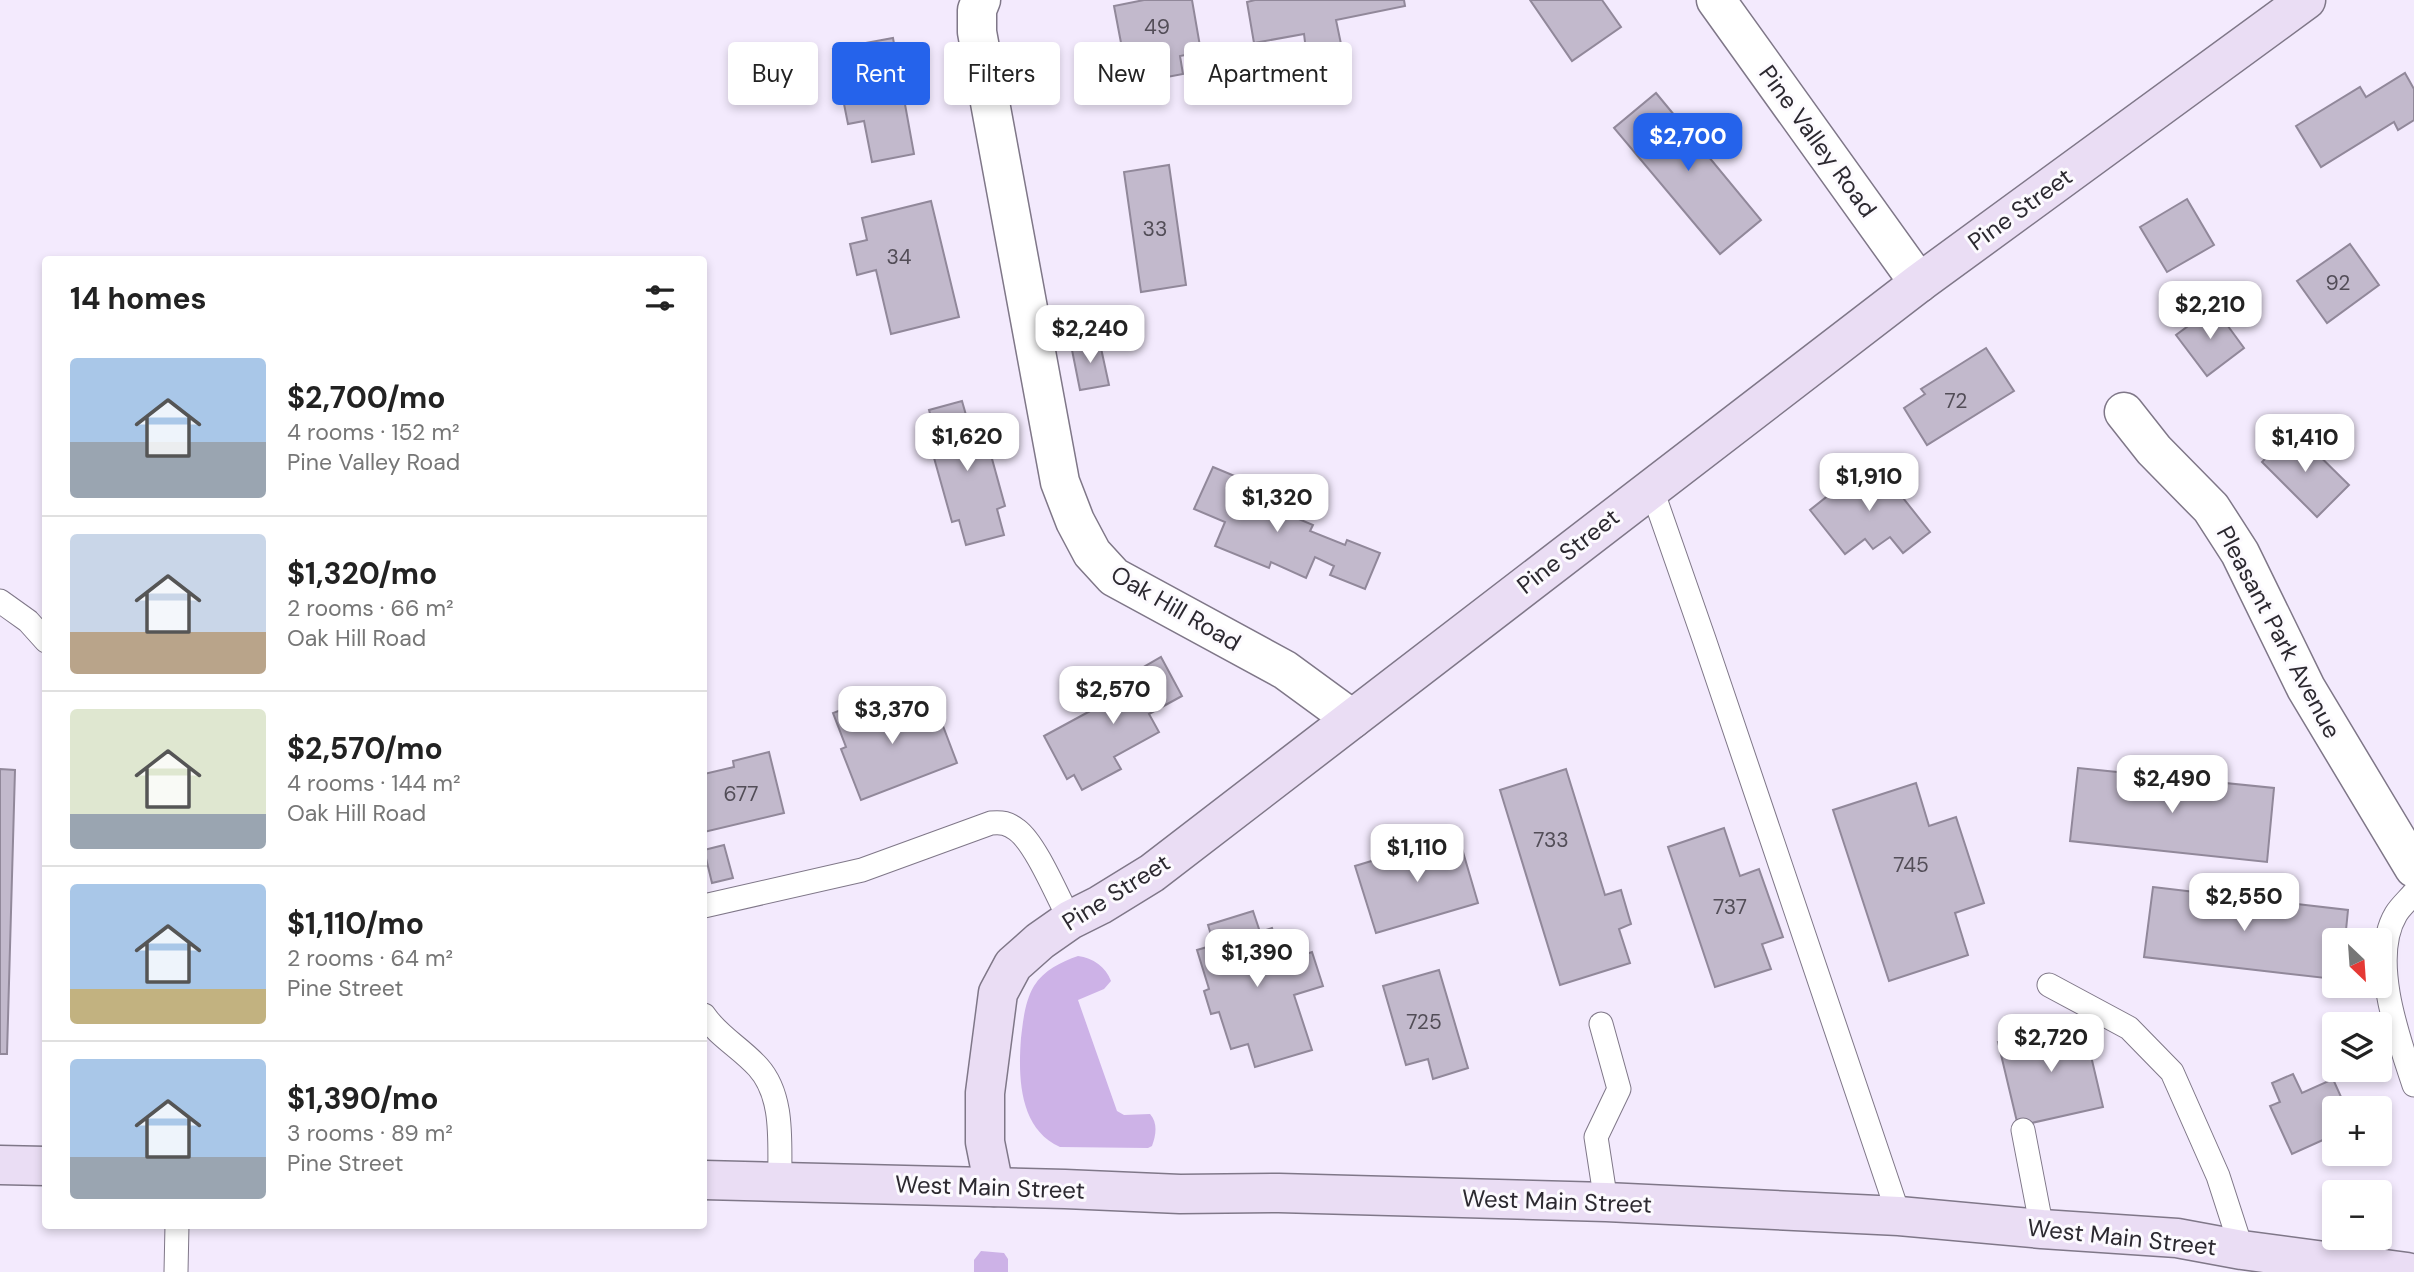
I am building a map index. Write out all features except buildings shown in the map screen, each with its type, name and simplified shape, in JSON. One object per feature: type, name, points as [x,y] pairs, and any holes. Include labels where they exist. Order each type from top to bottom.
[{"type":"main road","name":"Pine Street","points":[[994,1187],[985,1142],[985,1093],[998,993],[1013,965],[1070,920],[1152,873],[1919,283],[2297,2]]},
{"type":"main road","points":[[0,1165],[42,1166]]},
{"type":"main road","name":"West Main Street","points":[[707,1180],[1180,1194],[1279,1193],[1606,1202],[1899,1216],[2177,1238],[2242,1250],[2407,1272]]},
{"type":"street","name":"Oak Hill Road","points":[[981,0],[977,10],[976,33],[1060,482],[1075,521],[1092,554],[1114,577],[1285,670],[1352,719]]},
{"type":"street","name":"Pine Valley Road","points":[[1716,0],[1919,283]]},
{"type":"street","name":"Pleasant Park Avenue","points":[[2124,412],[2154,450],[2211,508],[2241,553],[2306,688],[2414,868]]},
{"type":"lane","points":[[1651,488],[1899,1216]]},
{"type":"lane","points":[[0,601],[28,621],[42,637]]},
{"type":"lane","points":[[707,905],[862,870],[991,823],[1004,822],[1018,831],[1030,845],[1070,920]]},
{"type":"lane","points":[[2414,893],[2395,915],[2386,946],[2390,1010],[2414,1085]]},
{"type":"lane","points":[[2049,985],[2129,1028],[2172,1072],[2218,1176],[2242,1250]]},
{"type":"lane","points":[[707,1020],[759,1068],[770,1085],[779,1119],[780,1181]]},
{"type":"lane","points":[[1601,1024],[1619,1088],[1596,1137],[1606,1202]]},
{"type":"lane","points":[[2023,1130],[2042,1229]]},
{"type":"lane","points":[[176,1272],[177,1229]]},
{"type":"shaded area","points":[[1078,956],[1098,964],[1106,971],[1111,981],[1104,989],[1078,1000],[1117,1111],[1124,1115],[1150,1114],[1153,1118],[1155,1133],[1152,1146],[1148,1148],[1060,1147],[1046,1139],[1029,1115],[1020,1069],[1022,1032],[1028,998],[1043,975]]},
{"type":"shaded area","points":[[981,1251],[1004,1253],[1008,1259],[1008,1272],[974,1272],[974,1260]]}]
